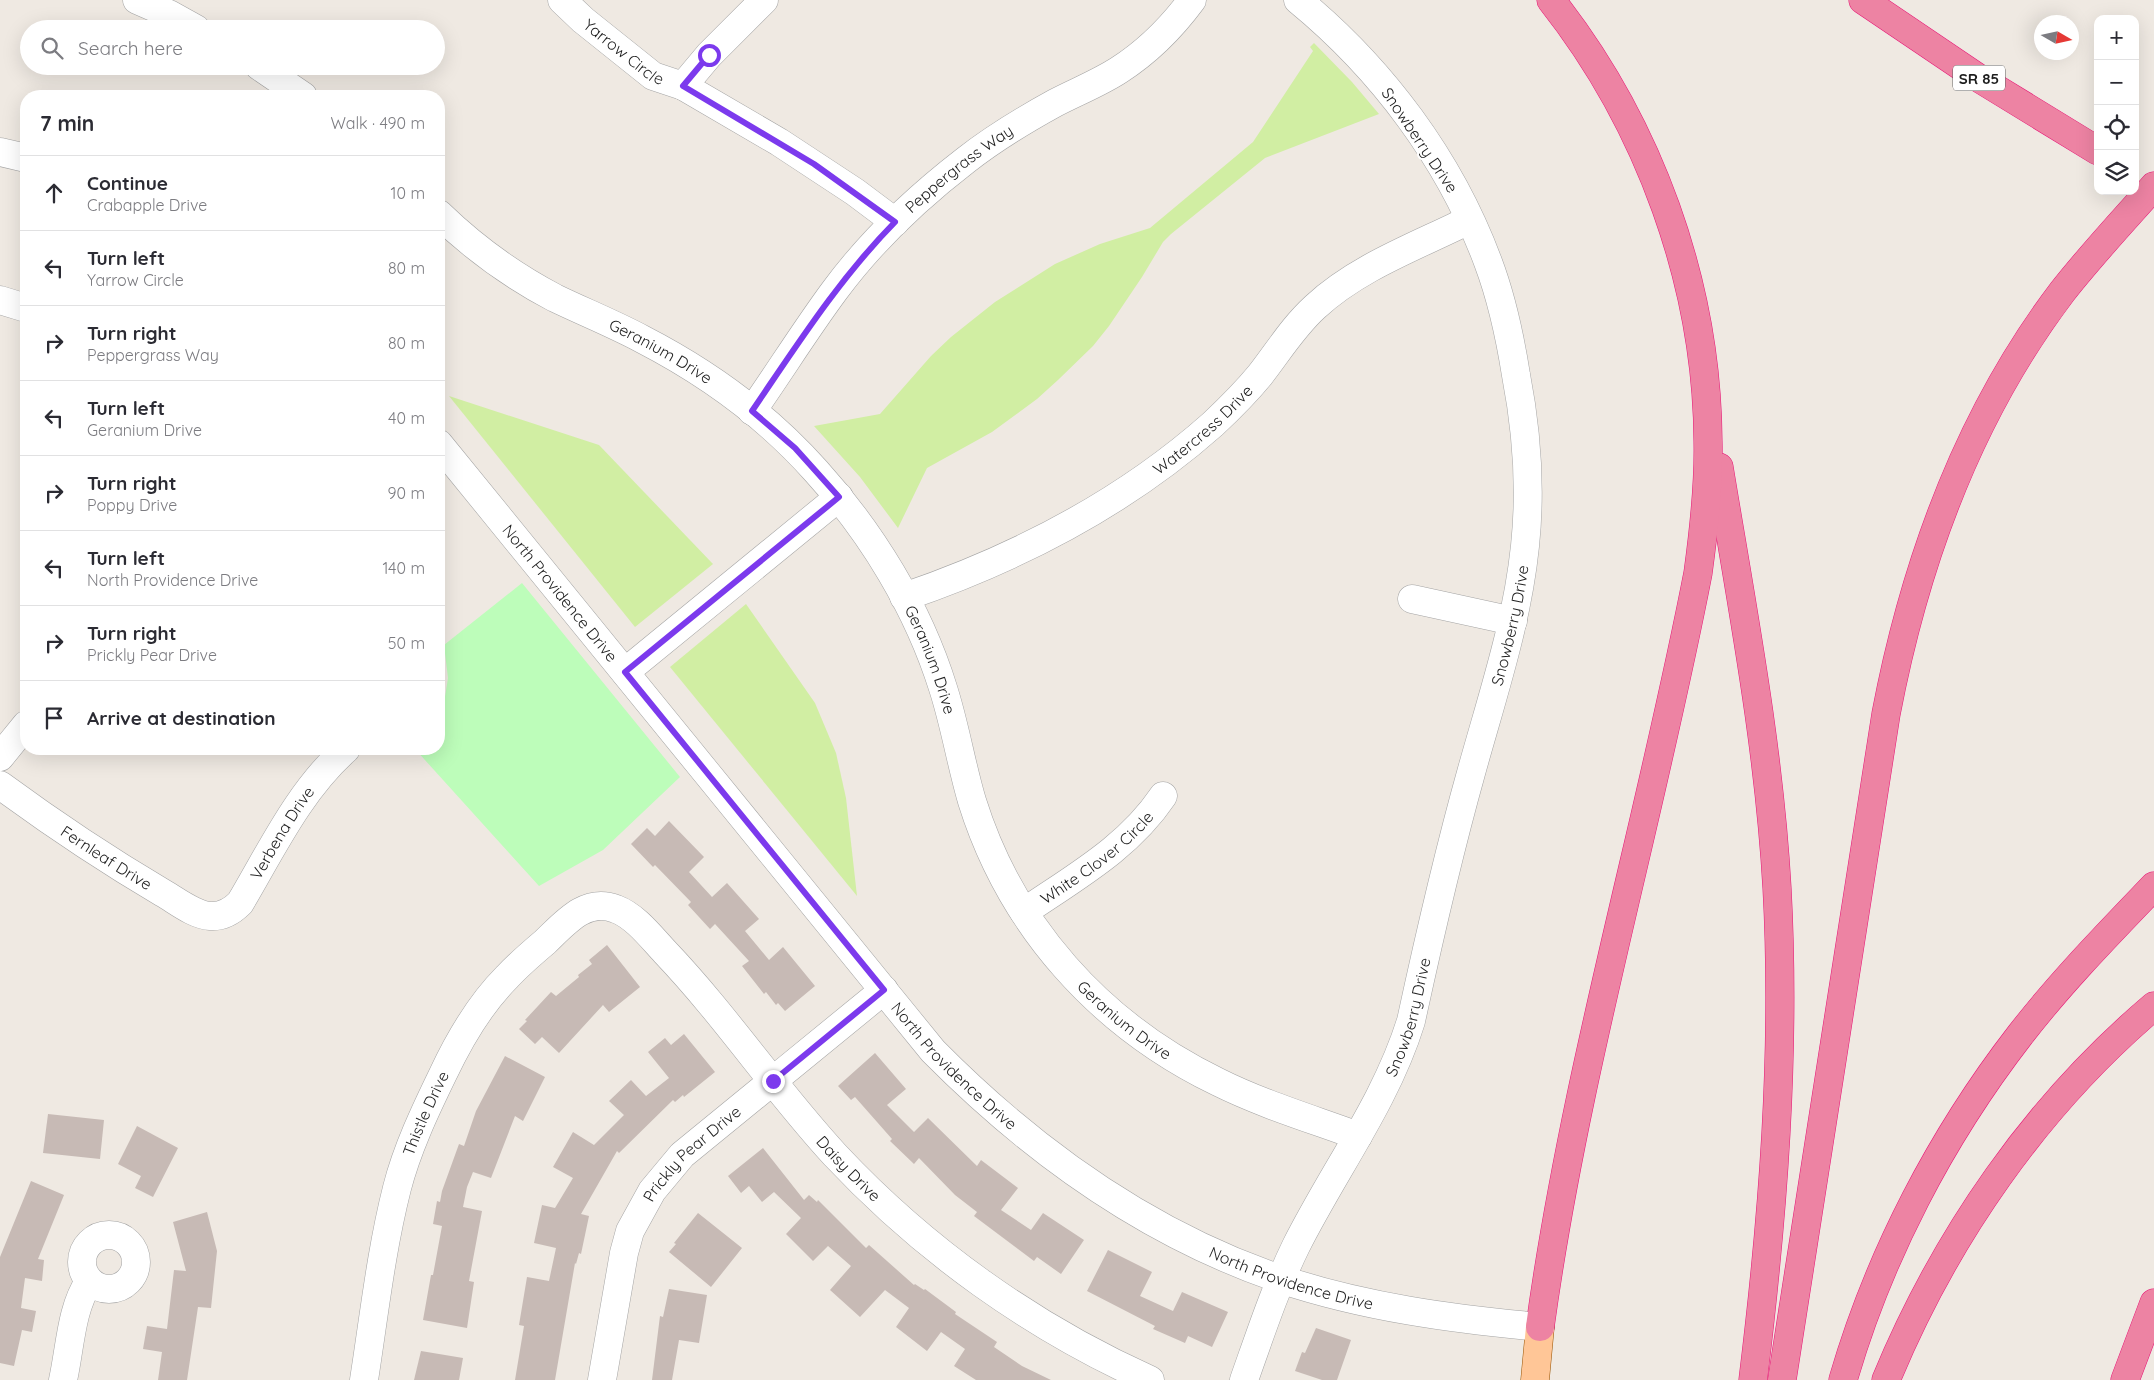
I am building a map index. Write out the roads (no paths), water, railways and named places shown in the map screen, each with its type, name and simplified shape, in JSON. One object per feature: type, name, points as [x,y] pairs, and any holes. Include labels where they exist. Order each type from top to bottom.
[{"type":"highway","points":[[1551,0],[1586,48],[1630,123],[1664,201],[1684,266],[1697,325],[1758,709],[1766,768],[1777,886],[1780,1016],[1779,1081],[1769,1237],[1753,1380]]},
{"type":"highway","name":"SR 85","points":[[1862,0],[1977,77],[2096,150]]},
{"type":"highway","points":[[1782,1380],[1886,714],[1903,632],[1918,578],[1949,491],[1984,416],[2010,368],[2062,292],[2154,185],[2139,176]]},
{"type":"highway","points":[[1540,1327],[1549,1261],[1571,1136],[1689,621],[1698,573],[1705,525],[1708,477],[1708,431],[1703,367]]},
{"type":"highway","points":[[1843,1380],[1863,1319],[1882,1270],[1929,1174],[1957,1126],[1988,1080],[2043,1006],[2154,886]]},
{"type":"highway","points":[[1886,1380],[1927,1291],[1983,1198],[2014,1154],[2080,1077],[2112,1044],[2154,1006]]},
{"type":"highway","points":[[2125,1380],[2154,1304]]},
{"type":"highway","points":[[2140,1380],[2154,1355]]},
{"type":"main road","points":[[1535,1380],[1540,1327]]},
{"type":"street","points":[[137,0],[180,20]]},
{"type":"street","name":"Yarrow Circle","points":[[562,0],[583,20],[653,76],[683,86],[814,164],[895,222]]},
{"type":"street","points":[[683,86],[709,55],[764,0]]},
{"type":"street","name":"Peppergrass Way","points":[[752,411],[835,289],[895,222],[934,185],[997,137],[1057,102],[1102,80],[1134,59],[1171,25],[1192,0]]},
{"type":"street","name":"Snowberry Drive","points":[[1244,1380],[1281,1279],[1297,1245],[1394,1069],[1411,1021],[1455,831],[1513,621],[1526,531],[1528,466],[1522,404],[1507,327],[1488,264],[1469,220],[1434,154],[1385,86],[1327,24],[1298,0]]},
{"type":"street","points":[[272,75],[294,90]]},
{"type":"street","points":[[0,152],[20,157]]},
{"type":"street","name":"Geranium Drive","points":[[445,219],[471,242],[526,281],[684,362],[752,411],[795,448],[839,497],[881,557],[921,631],[942,685],[965,774],[983,831],[997,864],[1024,912],[1048,948],[1084,989],[1137,1034],[1166,1054],[1228,1087],[1358,1136]]},
{"type":"street","name":"Watercress Drive","points":[[904,597],[946,582],[1034,545],[1118,497],[1176,455],[1224,413],[1258,377],[1301,322],[1329,295],[1363,272],[1469,220]]},
{"type":"street","points":[[0,300],[20,306]]},
{"type":"street","name":"North Providence Drive","points":[[445,451],[933,1050],[965,1083],[1020,1132],[1070,1170],[1153,1222],[1242,1265],[1325,1292],[1406,1310],[1449,1317],[1540,1327]]},
{"type":"street","points":[[625,672],[839,497]]},
{"type":"street","points":[[1412,599],[1513,621]]},
{"type":"street","points":[[0,757],[20,732]]},
{"type":"street","name":"Verbena Drive","points":[[218,916],[234,909],[240,903],[307,791],[340,755]]},
{"type":"street","name":"Fernleaf Drive","points":[[0,785],[80,841],[147,884],[200,914],[218,916]]},
{"type":"street","name":"White Clover Circle","points":[[1024,912],[1116,848],[1142,823],[1163,796]]},
{"type":"street","name":"Daisy Drive","points":[[597,906],[606,906],[623,912],[656,943],[716,1008],[773,1081],[837,1157],[874,1193],[950,1259],[1036,1320],[1118,1366],[1150,1380]]},
{"type":"street","name":"Thistle Drive","points":[[364,1380],[387,1237],[398,1186],[412,1142],[451,1056],[468,1027],[505,978],[572,916],[597,906]]},
{"type":"street","name":"Prickly Pear Drive","points":[[602,1380],[624,1253],[640,1211],[652,1191],[682,1155],[884,990]]},
{"type":"street","points":[[63,1380],[79,1301],[89,1282]]}]
